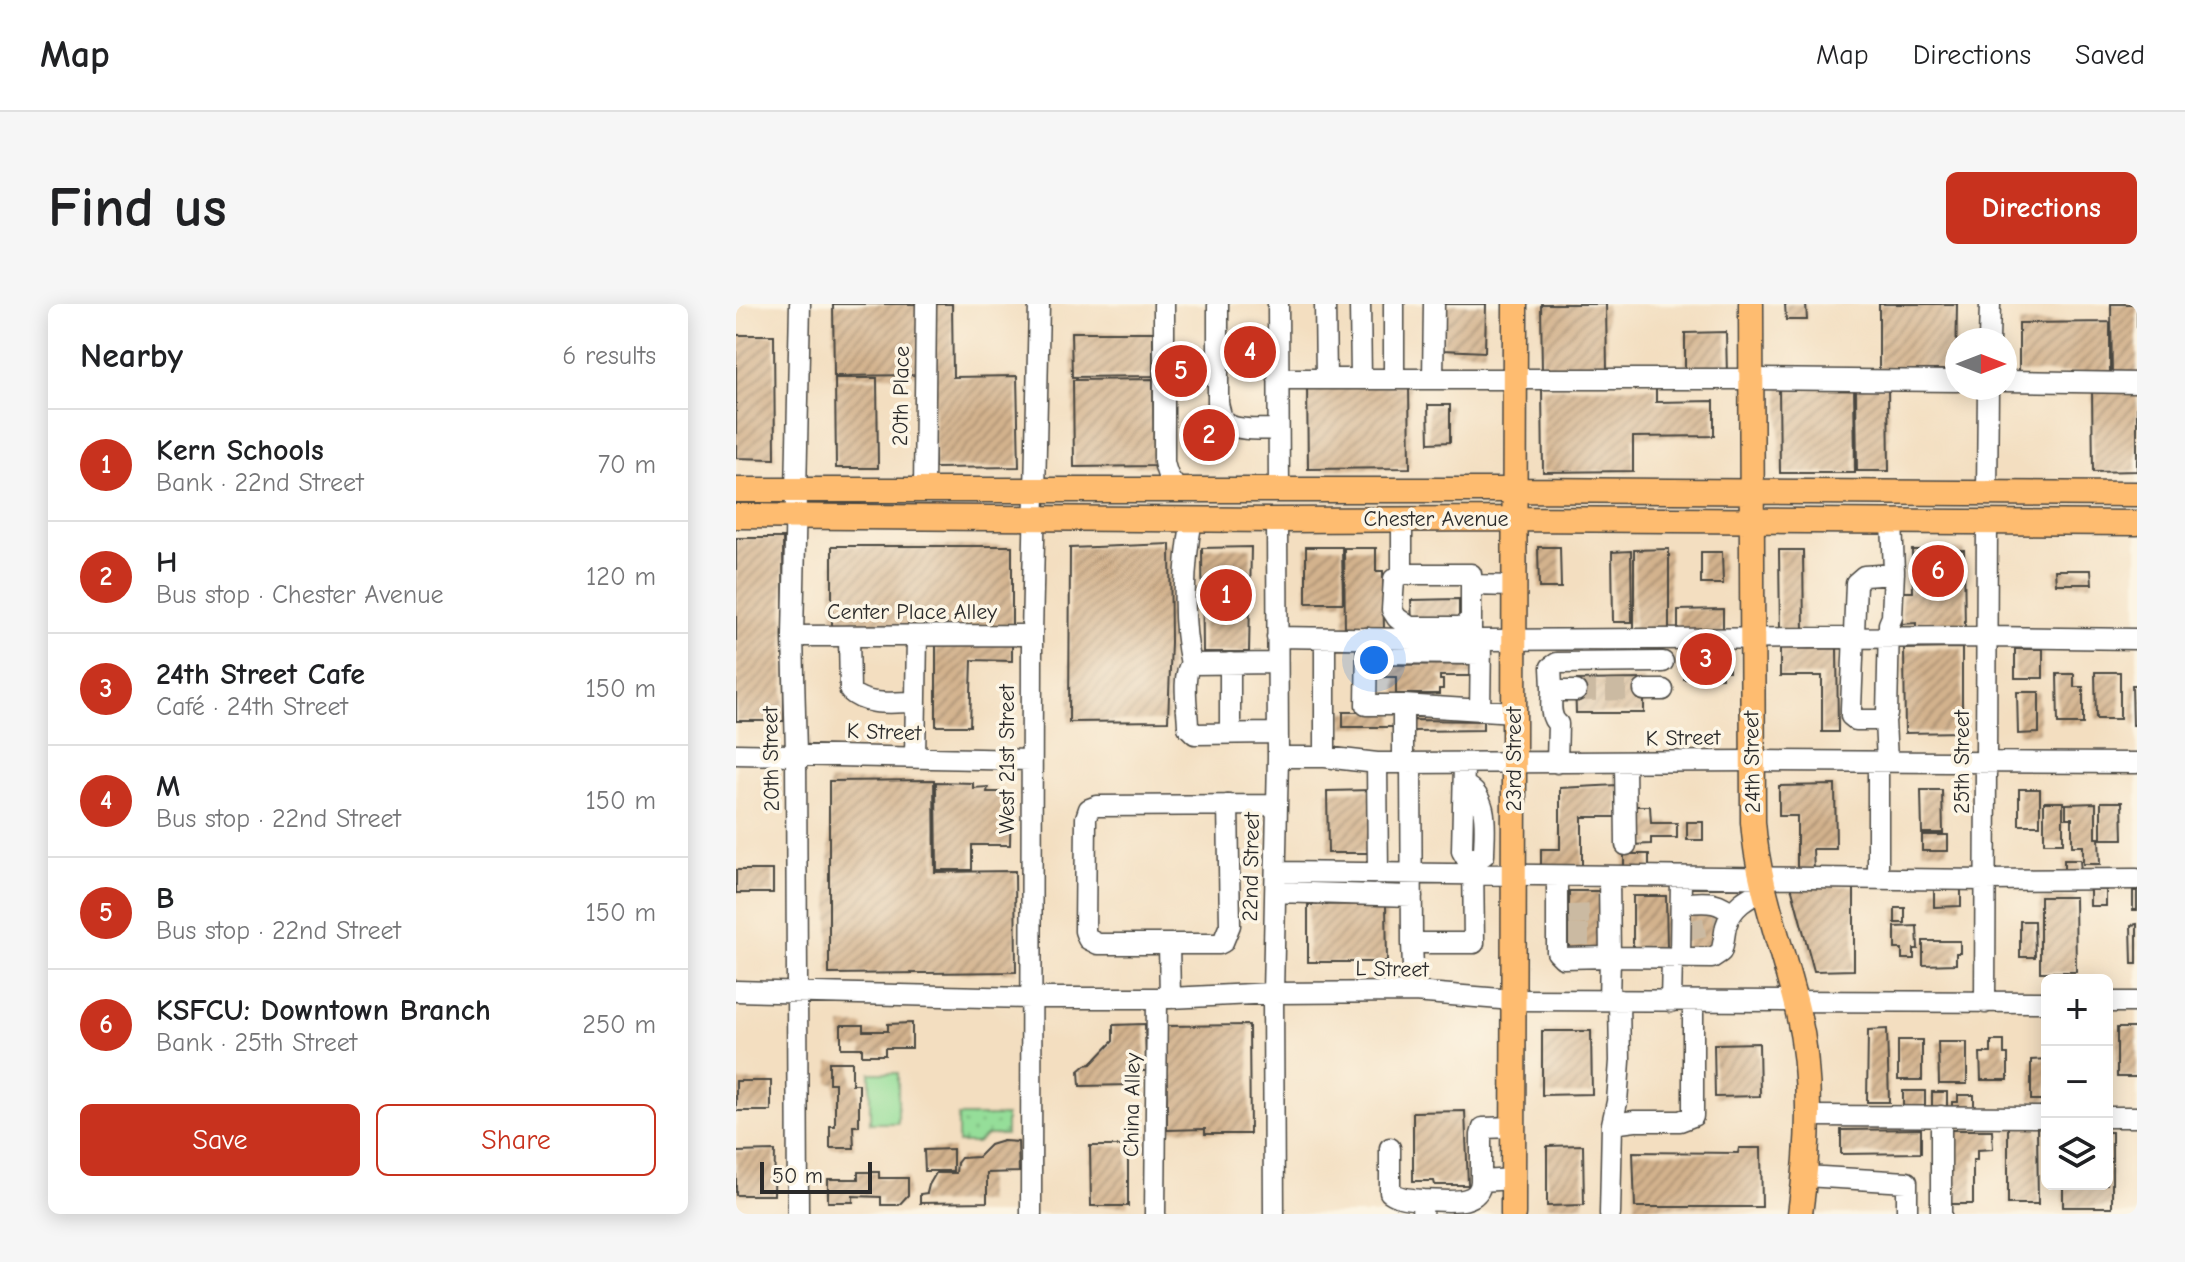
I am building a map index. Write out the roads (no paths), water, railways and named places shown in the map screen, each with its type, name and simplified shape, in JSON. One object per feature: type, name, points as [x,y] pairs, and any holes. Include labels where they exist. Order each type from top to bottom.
[{"type":"main road","name":"23rd Street","points":[[1513,1214],[1515,304]]},
{"type":"main road","name":"24th Street","points":[[1751,304],[1754,832],[1762,884],[1795,1002],[1804,1058],[1808,1116],[1800,1214]]},
{"type":"main road","name":"Chester Avenue","points":[[736,490],[2137,494]]},
{"type":"main road","points":[[1892,521],[1908,509],[1987,493]]},
{"type":"main road","name":"Chester Avenue","points":[[736,516],[2137,523]]},
{"type":"street","name":"20th Street","points":[[798,1214],[793,636],[800,304]]},
{"type":"street","name":"20th Place","points":[[924,489],[926,304]]},
{"type":"street","name":"West 21st Street","points":[[1031,1214],[1032,635],[1039,304]]},
{"type":"street","points":[[1164,304],[1164,462],[1173,485],[1181,491]]},
{"type":"street","points":[[1218,304],[1218,403],[1221,415],[1225,422],[1233,426],[1278,429]]},
{"type":"street","points":[[1278,304],[1279,491]]},
{"type":"street","points":[[1325,304],[1326,379]]},
{"type":"street","points":[[1360,304],[1361,379]]},
{"type":"street","points":[[1394,304],[1394,379]]},
{"type":"street","points":[[1433,379],[1434,304]]},
{"type":"street","points":[[1989,328],[1990,304]]},
{"type":"street","points":[[1278,379],[1945,381]]},
{"type":"street","points":[[2017,381],[2137,383]]},
{"type":"street","points":[[1987,493],[1988,400]]},
{"type":"street","points":[[1191,664],[1185,592],[1192,519]]},
{"type":"street","points":[[1402,519],[1402,574]]},
{"type":"street","name":"22nd Street","points":[[1274,1214],[1277,520]]},
{"type":"street","points":[[1878,879],[1894,574],[1892,521]]},
{"type":"street","name":"25th Street","points":[[1985,1003],[1987,522]]},
{"type":"street","points":[[1476,638],[1462,627],[1410,627],[1403,623],[1392,610],[1394,579],[1402,574],[1471,574],[1476,638],[1480,710]]},
{"type":"street","points":[[1885,720],[1856,720],[1851,716],[1856,583],[1864,576],[1894,574]]},
{"type":"street","points":[[1471,585],[1514,586]]},
{"type":"street","points":[[1277,637],[1325,638],[1367,646],[1476,638],[1854,638],[1889,631],[1986,637],[2137,639]]},
{"type":"street","name":"Center Place Alley","points":[[793,636],[1032,635]]},
{"type":"street","points":[[849,636],[850,691],[869,702],[916,702]]},
{"type":"street","points":[[915,757],[917,636]]},
{"type":"street","points":[[1325,638],[1325,757]]},
{"type":"street","points":[[1367,646],[1366,705],[1514,712]]},
{"type":"street","points":[[1557,763],[1558,724],[1552,712],[1551,667],[1557,663],[1663,662]]},
{"type":"street","points":[[1230,663],[1230,734]]},
{"type":"street","points":[[1277,663],[1191,664],[1187,669],[1188,727],[1195,734],[1277,733]]},
{"type":"street","points":[[1552,688],[1576,691]]},
{"type":"street","points":[[1403,705],[1414,992]]},
{"type":"street","name":"K Street","points":[[736,754],[1031,760]]},
{"type":"street","name":"K Street","points":[[1278,757],[1464,764],[1752,761],[2137,763]]},
{"type":"street","points":[[1377,763],[1378,875]]},
{"type":"street","points":[[1625,763],[1626,845]]},
{"type":"street","points":[[1412,943],[1474,943],[1473,867],[1462,851],[1464,764]]},
{"type":"street","points":[[1228,805],[1230,925],[1226,939],[1219,944],[1098,944],[1088,939],[1085,931],[1085,848],[1089,809],[1097,806],[1228,805],[1276,805]]},
{"type":"street","points":[[1276,882],[1412,885],[1473,867],[1514,876],[1681,877],[1762,884],[1878,879],[2137,879]]},
{"type":"street","points":[[1276,882],[1378,875],[1412,885]]},
{"type":"street","points":[[1557,876],[1563,925],[1557,952],[1563,958],[1717,956],[1724,945],[1724,906],[1717,903],[1681,903]]},
{"type":"street","points":[[1609,877],[1604,924],[1620,1061],[1612,1124],[1610,1214]]},
{"type":"street","points":[[1671,1002],[1676,958],[1683,931],[1681,877]]},
{"type":"street","points":[[1726,921],[1741,902],[1762,884]]},
{"type":"street","name":"China Alley","points":[[1155,1214],[1169,944]]},
{"type":"street","name":"L Street","points":[[736,991],[1030,998],[1414,992],[1513,1000],[2041,1002]]},
{"type":"street","points":[[1612,1124],[1680,1121],[1693,1116],[1693,1001]]},
{"type":"street","points":[[2113,1002],[2137,1002]]},
{"type":"street","points":[[1808,1116],[2041,1117]]},
{"type":"street","points":[[1941,1116],[1941,1214]]},
{"type":"street","points":[[2113,1117],[2137,1117]]},
{"type":"street","points":[[1390,1148],[1390,1192],[1422,1207],[1467,1207],[1481,1190],[1483,1128],[1513,1127]]},
{"type":"street","points":[[1805,1176],[1907,1182],[1907,1214]]},
{"type":"street","points":[[1481,1181],[1513,1179]]},
{"type":"tunnel","points":[[1576,691],[1644,690]]},
{"type":"tunnel","points":[[1569,915],[1599,914]]},
{"type":"tunnel","points":[[1685,931],[1719,925]]},
{"type":"tunnel","points":[[1569,935],[1599,935]]},
{"type":"place","name":"M","points":[[1250,352]]},
{"type":"place","name":"B","points":[[1181,371]]},
{"type":"place","name":"H","points":[[1209,435]]},
{"type":"place","name":"KSFCU: Downtown Branch","points":[[1938,571]]},
{"type":"place","name":"Kern Schools","points":[[1226,595]]},
{"type":"place","name":"24th Street Cafe","points":[[1706,659]]}]
